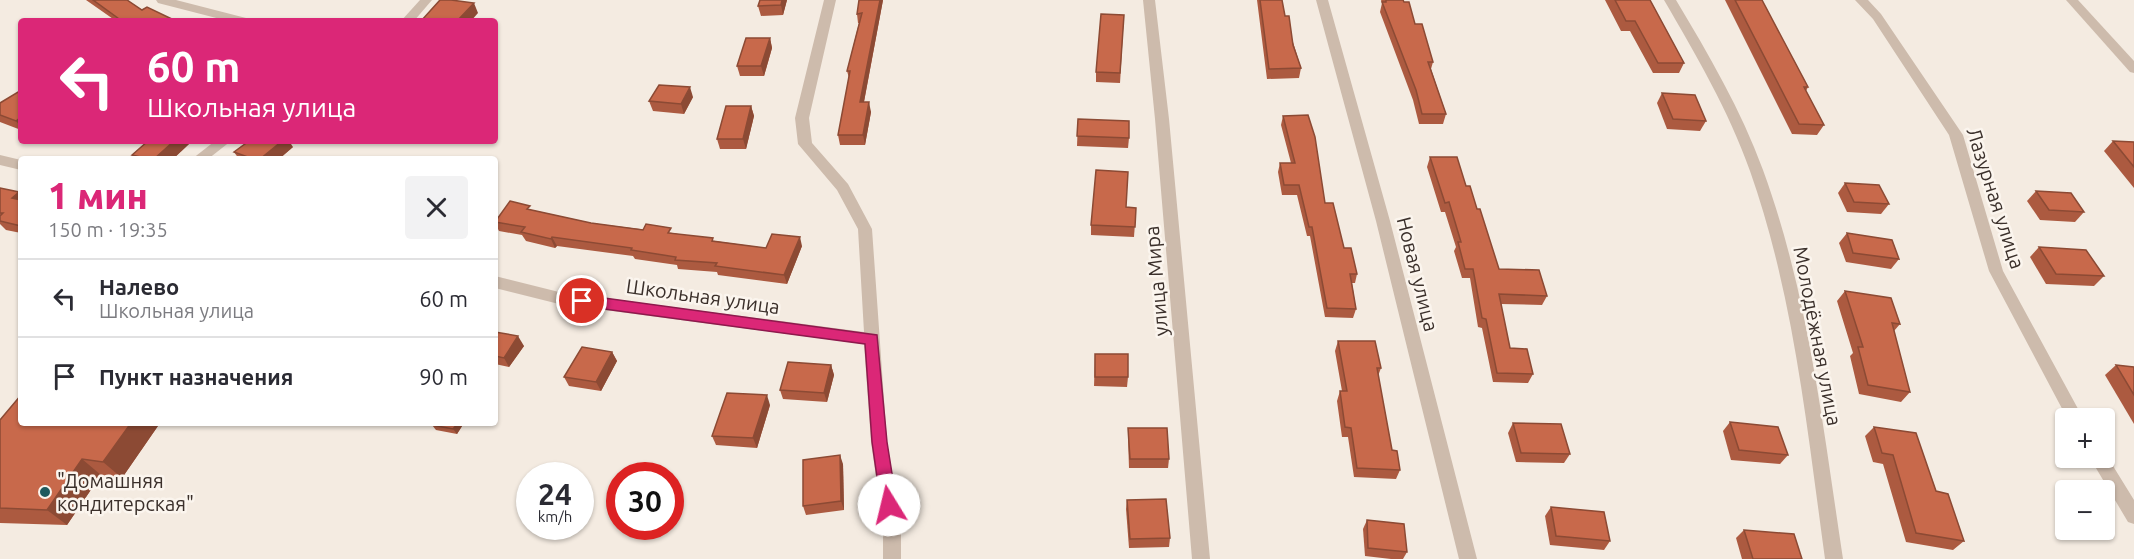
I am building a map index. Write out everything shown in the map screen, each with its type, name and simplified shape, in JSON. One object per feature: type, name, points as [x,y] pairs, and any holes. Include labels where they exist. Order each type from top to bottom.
[{"type":"street","points":[[162,0],[231,18]]},
{"type":"street","points":[[410,18],[426,0]]},
{"type":"street","points":[[830,0],[802,118],[805,144],[843,188],[864,229],[868,249],[879,442],[892,526],[891,559]]},
{"type":"street","name":"улица Мира","points":[[1149,0],[1162,119],[1201,559]]},
{"type":"street","name":"Новая улица","points":[[1322,0],[1383,221],[1468,559]]},
{"type":"street","name":"Молодёжная улица","points":[[1670,0],[1712,71],[1755,170],[1783,254],[1804,351],[1834,559]]},
{"type":"street","name":"Лазурная улица","points":[[1861,0],[1877,17],[1956,135],[1996,271],[2070,408]]},
{"type":"street","points":[[2072,0],[2134,69]]},
{"type":"street","points":[[204,156],[220,144]]},
{"type":"street","points":[[0,160],[18,164]]},
{"type":"street","name":"Школьная улица","points":[[498,283],[559,298],[872,339]]},
{"type":"street","points":[[2105,468],[2134,516]]},
{"type":"building","points":[[93,0],[127,0],[142,10],[147,7],[170,18],[118,18]]},
{"type":"building","points":[[440,0],[474,3],[460,18],[424,18]]},
{"type":"building","points":[[760,0],[782,0],[781,5],[758,6]]},
{"type":"building","points":[[859,0],[880,0],[860,102],[869,102],[863,135],[838,135],[850,71],[847,71],[862,13],[857,14]]},
{"type":"building","points":[[1260,0],[1282,0],[1285,16],[1289,16],[1293,45],[1301,68],[1269,69]]},
{"type":"building","points":[[1386,0],[1409,2],[1415,24],[1422,24],[1433,62],[1428,62],[1446,114],[1422,114],[1416,90],[1382,2]]},
{"type":"building","points":[[1615,0],[1650,0],[1684,63],[1658,63],[1635,21],[1626,21]]},
{"type":"building","points":[[1735,0],[1762,0],[1808,87],[1804,87],[1824,125],[1799,124]]},
{"type":"building","points":[[1101,14],[1124,15],[1120,73],[1096,72]]},
{"type":"building","points":[[746,38],[770,38],[761,66],[737,66]]},
{"type":"building","points":[[659,85],[690,87],[681,104],[649,101]]},
{"type":"building","points":[[18,92],[18,119],[16,121],[0,115],[0,103]]},
{"type":"building","points":[[1662,93],[1695,95],[1706,121],[1673,119]]},
{"type":"building","points":[[726,106],[751,106],[743,139],[717,139]]},
{"type":"building","points":[[1308,115],[1315,137],[1325,203],[1333,203],[1344,248],[1351,248],[1357,274],[1350,274],[1356,309],[1327,308],[1312,227],[1309,227],[1299,185],[1284,185],[1280,163],[1295,163],[1283,116]]},
{"type":"building","points":[[1078,119],[1129,121],[1129,138],[1077,136]]},
{"type":"building","points":[[2113,141],[2134,142],[2134,167]]},
{"type":"building","points":[[145,144],[171,144],[157,156],[132,155]]},
{"type":"building","points":[[245,144],[278,144],[264,156],[245,156],[234,152]]},
{"type":"building","points":[[1430,157],[1457,157],[1466,186],[1470,186],[1477,209],[1480,209],[1499,269],[1539,270],[1547,296],[1499,294],[1510,348],[1527,349],[1533,374],[1497,373],[1486,319],[1482,318],[1473,269],[1465,269],[1458,242],[1461,242],[1449,202],[1445,203]]},
{"type":"building","points":[[1096,170],[1128,172],[1126,207],[1136,208],[1135,227],[1091,225]]},
{"type":"building","points":[[1845,183],[1879,185],[1889,204],[1854,202]]},
{"type":"building","points":[[0,188],[18,192],[12,198],[18,199],[18,225],[0,221],[3,213],[0,213]]},
{"type":"building","points":[[2036,191],[2071,193],[2084,212],[2049,210]]},
{"type":"building","points":[[510,201],[530,206],[527,209],[591,223],[643,230],[646,224],[671,228],[668,233],[713,238],[712,241],[766,248],[772,234],[800,237],[784,275],[715,266],[717,263],[675,260],[676,257],[631,250],[632,248],[552,237],[551,239],[521,232],[525,227],[498,222],[498,218]]},
{"type":"building","points":[[1847,233],[1892,240],[1899,259],[1853,253]]},
{"type":"building","points":[[2039,247],[2086,250],[2104,276],[2056,274]]},
{"type":"building","points":[[1845,291],[1891,298],[1900,324],[1892,323],[1910,392],[1868,385],[1858,347],[1863,347]]},
{"type":"building","points":[[498,333],[518,336],[504,358],[498,357]]},
{"type":"building","points":[[1338,341],[1375,341],[1381,368],[1377,368],[1392,450],[1397,451],[1400,470],[1357,468],[1351,428],[1345,427],[1340,391],[1347,391]]},
{"type":"building","points":[[582,347],[612,352],[596,382],[564,377]]},
{"type":"building","points":[[1095,354],[1128,354],[1128,377],[1095,377]]},
{"type":"building","points":[[788,362],[831,365],[824,393],[780,390]]},
{"type":"building","points":[[2116,365],[2134,367],[2134,395]]},
{"type":"building","points":[[727,393],[767,395],[753,438],[712,436]]},
{"type":"building","name":"\"Домашняя кондитерская\"","points":[[18,399],[18,426],[129,426],[103,462],[82,459],[47,510],[0,508],[0,420]]},
{"type":"building","points":[[1730,422],[1778,427],[1788,455],[1739,450]]},
{"type":"building","points":[[1513,423],[1561,424],[1570,454],[1521,453]]},
{"type":"building","points":[[437,426],[456,426],[453,429]]},
{"type":"building","points":[[1874,427],[1916,433],[1936,491],[1948,494],[1964,541],[1916,533],[1893,455],[1882,453]]},
{"type":"building","points":[[1128,428],[1167,428],[1169,459],[1130,459]]},
{"type":"building","points":[[840,455],[841,501],[803,506],[803,460]]},
{"type":"building","points":[[1166,499],[1170,538],[1130,539],[1127,500]]},
{"type":"building","points":[[1551,507],[1604,512],[1610,541],[1556,536]]},
{"type":"building","points":[[1367,520],[1404,524],[1407,552],[1368,548]]},
{"type":"building","points":[[1744,530],[1794,534],[1802,559],[1753,559]]},
{"type":"place","name":"\"Домашняя кондитерская\"","points":[[45,492]]},
{"type":"route","points":[[582,301],[872,339],[879,442],[889,505]]}]
